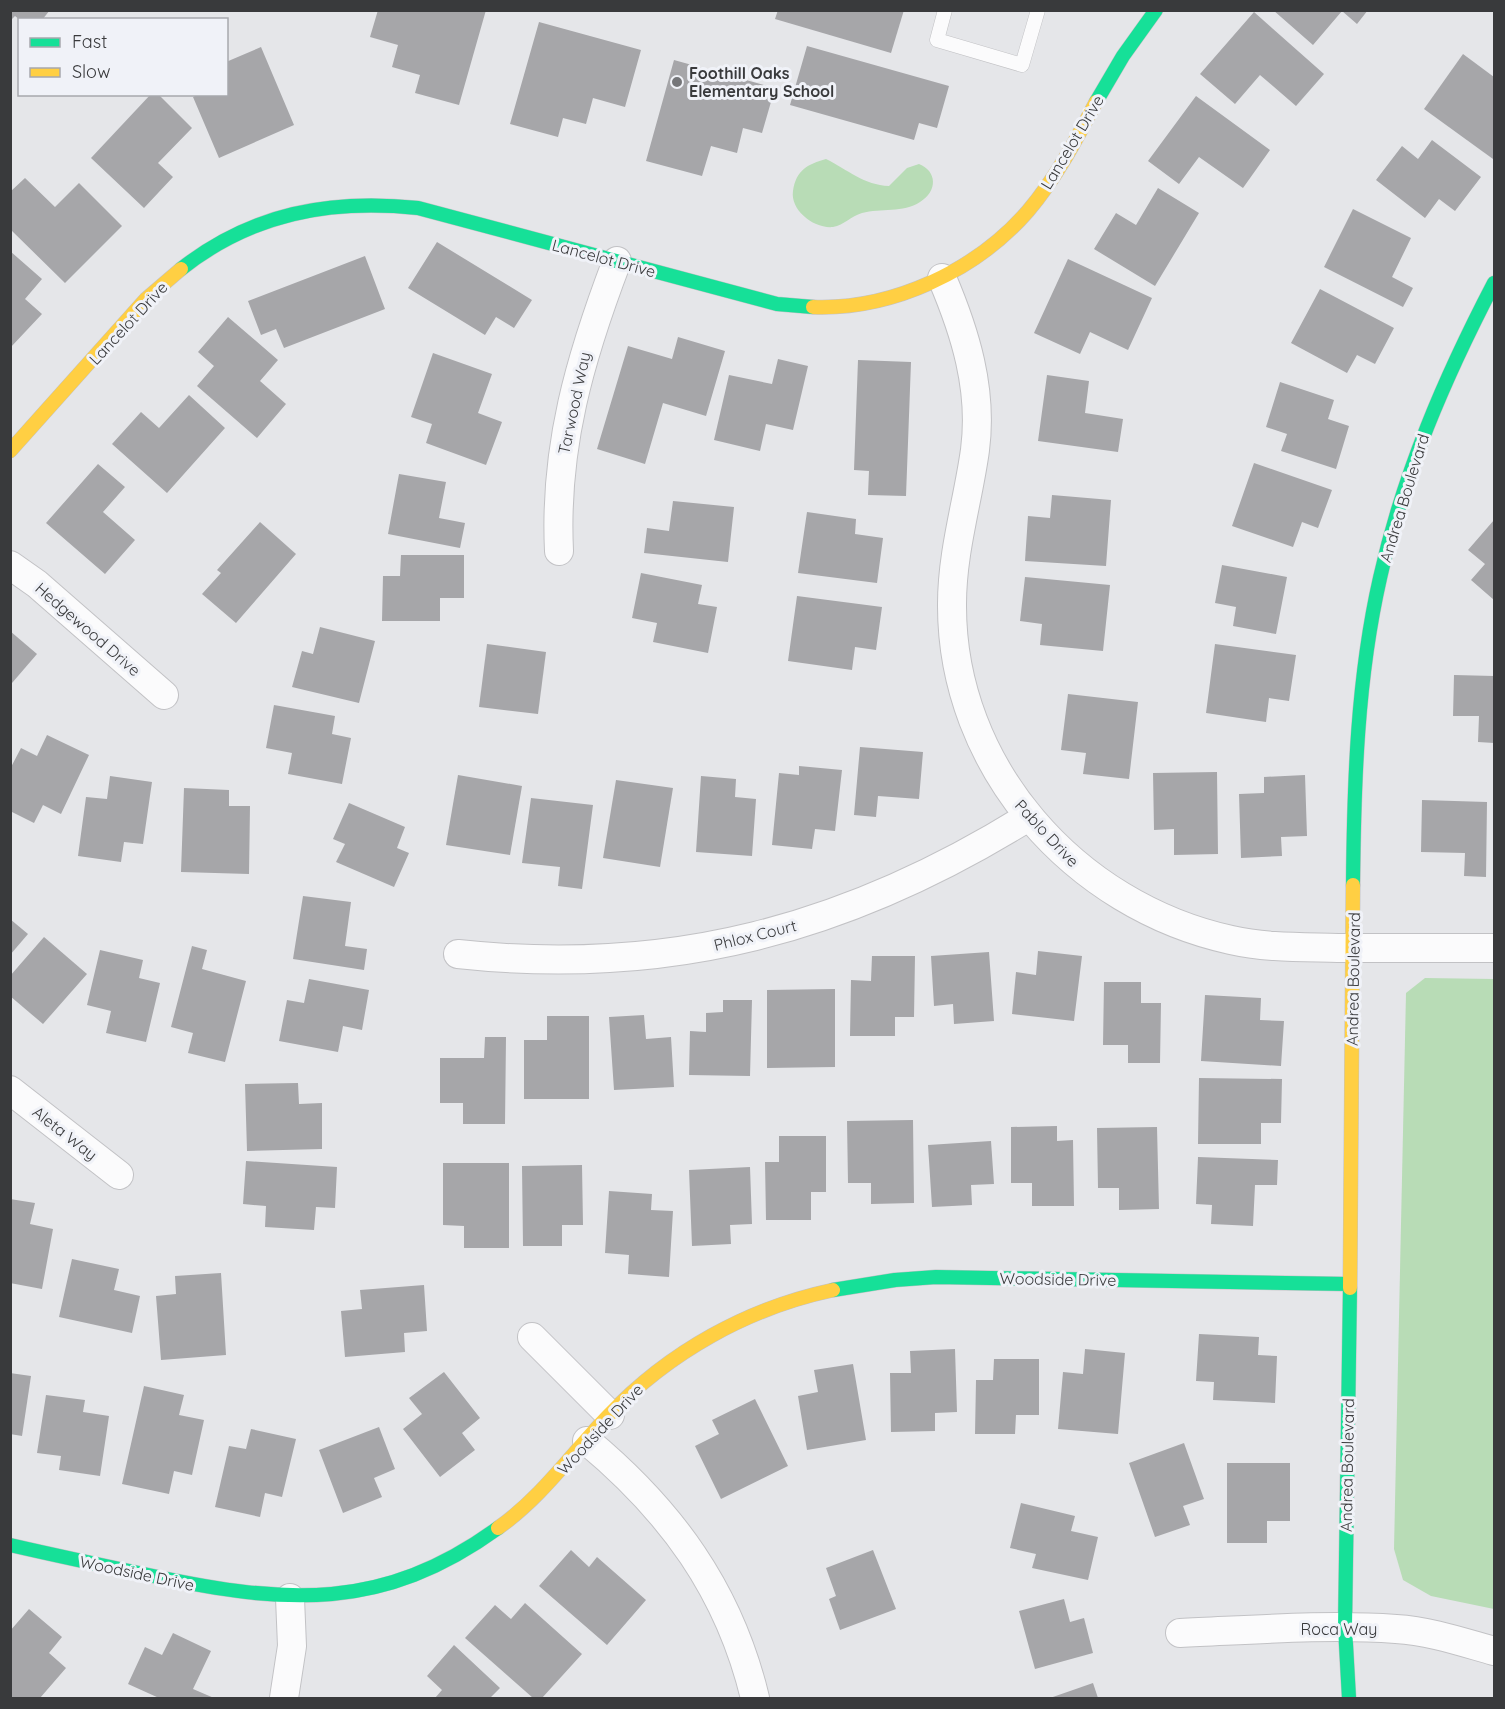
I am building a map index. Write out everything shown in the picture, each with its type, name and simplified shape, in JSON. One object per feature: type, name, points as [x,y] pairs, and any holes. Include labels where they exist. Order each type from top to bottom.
[{"type":"street","name":"Lancelot Drive","points":[[10,451],[159,287],[198,255],[243,229],[291,212],[341,204],[392,204],[418,208],[753,299],[825,307],[874,301],[942,278],[992,246],[1028,212],[1056,173],[1119,62],[1156,10]]},
{"type":"street","name":"Tarwood Way","points":[[559,551],[559,481],[570,406],[589,334],[616,261]]},
{"type":"street","name":"Pablo Drive","points":[[942,278],[960,320],[972,361],[976,403],[976,446],[954,556],[952,605],[956,653],[967,701],[984,747],[1008,789],[1028,817],[1062,854],[1100,885],[1142,910],[1187,929],[1234,941],[1282,947],[1494,948]]},
{"type":"street","name":"Andrea Boulevard","points":[[1349,1698],[1345,1627],[1356,767],[1361,694],[1371,622],[1386,551],[1406,481],[1430,413],[1460,346],[1494,283]]},
{"type":"street","name":"Hedgewood Drive","points":[[10,565],[37,584],[164,695]]},
{"type":"street","name":"Phlox Court","points":[[458,954],[520,961],[580,961],[669,954],[757,937],[843,910],[898,888],[977,848],[1028,817]]},
{"type":"street","name":"Aleta Way","points":[[10,1090],[119,1176]]},
{"type":"street","name":"Woodside Drive","points":[[10,1545],[242,1595],[290,1598],[338,1595],[408,1579],[473,1547],[512,1519],[550,1482],[610,1415],[651,1376],[717,1331],[801,1296],[845,1285],[890,1278],[1350,1284]]},
{"type":"street","points":[[532,1337],[610,1415]]},
{"type":"street","points":[[587,1440],[624,1472],[658,1507],[687,1544],[733,1628],[755,1698]]},
{"type":"street","points":[[284,1698],[290,1671],[292,1646],[290,1598]]},
{"type":"street","name":"Roca Way","points":[[1180,1633],[1345,1627],[1398,1629],[1433,1635],[1494,1651]]},
{"type":"lane","points":[[945,10],[937,40],[1022,65],[1038,10]]},
{"type":"green space","points":[[826,159],[864,180],[889,186],[907,168],[919,164],[925,167],[932,176],[932,187],[920,202],[906,208],[862,213],[833,227],[818,225],[799,211],[795,205],[793,191],[797,178],[804,169]]},
{"type":"green space","points":[[1425,978],[1494,979],[1494,1609],[1431,1596],[1403,1580],[1394,1549],[1406,993]]},
{"type":"building","points":[[10,10],[50,10],[44,18],[18,18],[15,16],[10,21]]},
{"type":"building","points":[[378,10],[486,10],[459,105],[415,93],[420,75],[392,67],[398,45],[370,37]]},
{"type":"building","points":[[778,10],[904,10],[891,53],[775,19]]},
{"type":"building","points":[[1273,10],[1368,10],[1357,24],[1342,11],[1313,45]]},
{"type":"building","points":[[1254,12],[1324,74],[1296,106],[1260,75],[1235,104],[1200,74]]},
{"type":"building","points":[[539,22],[641,50],[625,107],[593,98],[586,124],[563,118],[558,137],[510,124]]},
{"type":"building","points":[[807,46],[949,86],[937,128],[919,123],[914,140],[790,105]]},
{"type":"building","points":[[261,47],[294,125],[219,158],[193,97],[228,96],[228,61]]},
{"type":"building","points":[[1463,54],[1494,77],[1493,159],[1424,109]]},
{"type":"building","points":[[674,60],[775,88],[762,133],[743,128],[737,153],[711,146],[702,176],[646,161]]},
{"type":"building","points":[[149,96],[160,96],[192,128],[158,163],[173,177],[144,208],[91,158]]},
{"type":"building","points":[[1196,96],[1270,150],[1243,188],[1199,157],[1179,184],[1148,161]]},
{"type":"building","points":[[1432,140],[1481,177],[1455,211],[1439,199],[1425,218],[1376,180],[1402,146],[1418,159]]},
{"type":"building","points":[[25,178],[55,207],[79,183],[122,226],[65,283],[10,229],[10,192]]},
{"type":"building","points":[[1158,188],[1199,213],[1155,286],[1094,249],[1116,213],[1136,225]]},
{"type":"building","points":[[1353,209],[1411,238],[1392,277],[1413,288],[1403,307],[1324,267]]},
{"type":"building","points":[[437,242],[532,300],[514,328],[496,317],[485,335],[408,288]]},
{"type":"building","points":[[10,251],[42,279],[25,299],[42,314],[10,348]]},
{"type":"building","points":[[365,256],[385,309],[284,348],[276,329],[261,335],[248,301]]},
{"type":"building","points":[[1068,259],[1152,298],[1128,350],[1090,332],[1080,354],[1034,333]]},
{"type":"building","points":[[1320,289],[1394,328],[1375,364],[1357,355],[1347,373],[1291,343]]},
{"type":"building","points":[[228,317],[278,360],[260,381],[286,404],[257,438],[197,386],[214,366],[198,352]]},
{"type":"building","points":[[678,337],[725,351],[706,416],[663,403],[645,464],[597,449],[628,346],[672,359]]},
{"type":"building","points":[[433,353],[492,374],[478,413],[502,422],[486,465],[426,443],[432,424],[411,417]]},
{"type":"building","points":[[778,359],[808,366],[793,430],[766,424],[760,451],[714,440],[729,375],[772,384]]},
{"type":"building","points":[[858,360],[911,362],[906,496],[868,495],[869,471],[854,470]]},
{"type":"building","points":[[1047,375],[1089,381],[1085,413],[1123,419],[1118,452],[1038,441]]},
{"type":"building","points":[[1280,382],[1334,400],[1328,419],[1349,426],[1336,469],[1281,451],[1287,434],[1266,427]]},
{"type":"building","points":[[189,395],[225,428],[167,493],[112,444],[141,412],[159,428]]},
{"type":"building","points":[[1254,463],[1332,490],[1318,528],[1302,522],[1293,547],[1232,526]]},
{"type":"building","points":[[98,464],[125,487],[103,512],[135,540],[105,574],[46,523]]},
{"type":"building","points":[[399,474],[446,482],[439,518],[465,523],[460,548],[388,534]]},
{"type":"building","points":[[1052,495],[1111,500],[1106,566],[1025,561],[1028,516],[1050,518]]},
{"type":"building","points":[[673,501],[734,507],[728,562],[644,553],[647,528],[669,531]]},
{"type":"building","points":[[807,512],[856,519],[855,534],[883,538],[877,583],[798,573]]},
{"type":"building","points":[[1494,520],[1494,600],[1471,580],[1485,564],[1468,550]]},
{"type":"building","points":[[260,522],[296,554],[236,623],[202,594],[221,573],[217,570]]},
{"type":"building","points":[[401,555],[464,555],[464,598],[440,598],[440,621],[382,621],[383,576],[400,576]]},
{"type":"building","points":[[1222,565],[1287,577],[1276,634],[1233,626],[1236,607],[1215,603]]},
{"type":"building","points":[[641,573],[702,585],[698,604],[717,607],[708,653],[653,642],[657,623],[632,618]]},
{"type":"building","points":[[1025,577],[1110,585],[1103,651],[1040,645],[1042,624],[1020,621]]},
{"type":"building","points":[[797,596],[882,607],[876,650],[855,647],[852,670],[788,661]]},
{"type":"building","points":[[320,627],[375,641],[359,703],[292,687],[302,651],[313,654]]},
{"type":"building","points":[[10,631],[37,654],[12,683],[10,682]]},
{"type":"building","points":[[487,644],[546,652],[538,714],[479,707]]},
{"type":"building","points":[[1215,644],[1296,655],[1289,701],[1269,698],[1266,722],[1206,713]]},
{"type":"building","points":[[1454,675],[1494,676],[1494,743],[1478,742],[1479,716],[1453,716]]},
{"type":"building","points":[[1068,694],[1138,702],[1129,779],[1083,774],[1086,753],[1061,750]]},
{"type":"building","points":[[274,705],[335,716],[332,734],[351,738],[342,784],[288,774],[292,753],[266,748]]},
{"type":"building","points":[[47,735],[89,755],[61,814],[43,805],[34,823],[10,811],[10,769],[21,748],[37,756]]},
{"type":"building","points":[[860,747],[923,752],[919,799],[878,796],[876,817],[854,815]]},
{"type":"building","points":[[799,766],[842,770],[835,831],[815,829],[812,849],[772,845],[779,773],[799,775]]},
{"type":"building","points":[[1217,772],[1218,854],[1174,855],[1174,829],[1154,830],[1153,773]]},
{"type":"building","points":[[458,775],[522,786],[510,855],[446,845]]},
{"type":"building","points":[[1305,775],[1307,836],[1281,837],[1282,856],[1241,858],[1239,794],[1264,793],[1264,777]]},
{"type":"building","points":[[110,776],[152,782],[143,844],[124,842],[121,862],[78,856],[86,797],[107,799]]},
{"type":"building","points":[[701,776],[736,779],[735,797],[756,799],[752,856],[696,852]]},
{"type":"building","points":[[616,780],[673,788],[660,867],[603,858]]},
{"type":"building","points":[[184,788],[229,790],[229,806],[250,806],[249,874],[181,872]]},
{"type":"building","points":[[531,798],[593,805],[582,889],[558,886],[560,867],[522,863]]},
{"type":"building","points":[[1422,800],[1487,802],[1486,877],[1464,876],[1465,853],[1421,852]]},
{"type":"building","points":[[349,803],[405,827],[397,848],[409,853],[394,887],[336,862],[345,844],[333,839]]},
{"type":"building","points":[[303,896],[351,902],[345,946],[367,949],[364,970],[293,959]]},
{"type":"building","points":[[10,919],[28,934],[10,955]]},
{"type":"building","points":[[44,937],[87,974],[43,1024],[10,996],[10,976]]},
{"type":"building","points":[[192,946],[207,950],[202,969],[246,981],[225,1062],[188,1053],[193,1033],[171,1027]]},
{"type":"building","points":[[100,950],[143,960],[139,978],[160,983],[146,1042],[106,1033],[111,1011],[87,1005]]},
{"type":"building","points":[[1038,951],[1082,956],[1074,1021],[1012,1014],[1016,972],[1036,975]]},
{"type":"building","points":[[989,952],[994,1021],[954,1024],[953,1004],[934,1006],[931,956]]},
{"type":"building","points":[[872,956],[915,956],[914,1017],[895,1017],[895,1036],[850,1036],[851,980],[871,981]]},
{"type":"building","points":[[309,979],[369,990],[362,1030],[343,1026],[338,1052],[279,1041],[287,1000],[304,1003]]},
{"type":"building","points":[[1104,982],[1141,982],[1141,1003],[1161,1003],[1160,1063],[1128,1063],[1128,1045],[1103,1045]]},
{"type":"building","points":[[835,989],[835,1067],[767,1068],[767,990]]},
{"type":"building","points":[[1205,995],[1261,998],[1260,1020],[1284,1021],[1281,1066],[1201,1061]]},
{"type":"building","points":[[723,1000],[752,1000],[750,1076],[689,1075],[690,1031],[706,1032],[706,1013],[723,1012]]},
{"type":"building","points":[[644,1015],[646,1039],[671,1037],[674,1087],[614,1090],[609,1017]]},
{"type":"building","points":[[547,1016],[589,1016],[589,1099],[524,1099],[524,1040],[547,1040]]},
{"type":"building","points":[[485,1037],[506,1037],[505,1124],[463,1124],[463,1103],[440,1103],[440,1058],[484,1058]]},
{"type":"building","points":[[1199,1078],[1282,1079],[1281,1123],[1261,1123],[1261,1144],[1198,1144]]},
{"type":"building","points":[[298,1083],[299,1104],[322,1103],[322,1149],[247,1151],[245,1084]]},
{"type":"building","points":[[913,1120],[914,1203],[871,1204],[871,1183],[848,1183],[847,1121]]},
{"type":"building","points":[[1057,1126],[1057,1141],[1073,1140],[1074,1206],[1032,1206],[1032,1183],[1011,1183],[1011,1127]]},
{"type":"building","points":[[1157,1127],[1159,1209],[1119,1210],[1119,1188],[1098,1188],[1097,1128]]},
{"type":"building","points":[[779,1136],[826,1136],[826,1192],[811,1192],[811,1220],[766,1220],[765,1162],[779,1162]]},
{"type":"building","points":[[991,1141],[994,1184],[971,1185],[972,1205],[932,1207],[928,1145]]},
{"type":"building","points":[[1198,1157],[1278,1160],[1277,1185],[1255,1185],[1253,1226],[1211,1224],[1212,1205],[1196,1204]]},
{"type":"building","points":[[246,1161],[337,1167],[335,1208],[316,1207],[314,1230],[265,1227],[266,1206],[243,1204]]},
{"type":"building","points":[[443,1163],[509,1163],[509,1248],[464,1248],[464,1226],[443,1225]]},
{"type":"building","points":[[582,1165],[583,1225],[562,1225],[562,1246],[523,1246],[522,1166]]},
{"type":"building","points":[[750,1167],[752,1224],[730,1225],[731,1244],[692,1246],[689,1170]]},
{"type":"building","points":[[609,1191],[652,1194],[651,1210],[673,1211],[669,1277],[628,1274],[629,1255],[605,1253]]},
{"type":"building","points":[[10,1199],[35,1203],[30,1224],[53,1229],[42,1289],[10,1283]]},
{"type":"building","points":[[72,1259],[119,1269],[114,1290],[140,1296],[132,1333],[59,1317]]},
{"type":"building","points":[[221,1273],[226,1355],[161,1360],[156,1296],[176,1294],[175,1276]]},
{"type":"building","points":[[424,1285],[427,1331],[404,1333],[405,1352],[345,1357],[341,1311],[362,1309],[360,1290]]},
{"type":"building","points":[[1199,1334],[1259,1337],[1258,1355],[1277,1356],[1275,1403],[1213,1400],[1214,1382],[1196,1381]]},
{"type":"building","points":[[955,1349],[957,1412],[935,1413],[935,1431],[891,1432],[890,1373],[911,1373],[910,1351]]},
{"type":"building","points":[[1085,1349],[1125,1353],[1118,1434],[1058,1429],[1063,1372],[1083,1374]]},
{"type":"building","points":[[994,1359],[1039,1359],[1039,1415],[1016,1415],[1015,1434],[975,1434],[976,1380],[993,1380]]},
{"type":"building","points":[[853,1364],[866,1440],[807,1450],[798,1396],[818,1392],[814,1370]]},
{"type":"building","points":[[444,1372],[480,1418],[462,1433],[475,1450],[440,1477],[403,1429],[422,1414],[409,1398]]},
{"type":"building","points":[[10,1373],[31,1376],[22,1436],[10,1434]]},
{"type":"building","points":[[144,1386],[184,1395],[179,1415],[204,1420],[192,1475],[174,1471],[169,1494],[122,1484]]},
{"type":"building","points":[[46,1395],[85,1400],[83,1412],[109,1416],[100,1476],[59,1470],[61,1456],[37,1453]]},
{"type":"building","points":[[755,1399],[788,1466],[721,1499],[695,1446],[719,1434],[712,1420]]},
{"type":"building","points":[[379,1427],[395,1469],[374,1478],[382,1497],[343,1513],[319,1450]]},
{"type":"building","points":[[251,1429],[296,1439],[282,1497],[265,1493],[260,1517],[215,1507],[229,1446],[246,1449]]},
{"type":"building","points":[[1184,1443],[1204,1499],[1183,1506],[1190,1525],[1155,1537],[1129,1463]]},
{"type":"building","points":[[1227,1463],[1290,1463],[1290,1521],[1267,1521],[1267,1543],[1227,1543]]},
{"type":"building","points":[[1021,1503],[1075,1516],[1071,1531],[1098,1537],[1088,1580],[1032,1568],[1036,1554],[1010,1548]]},
{"type":"building","points":[[571,1550],[589,1567],[597,1557],[646,1600],[607,1645],[539,1586]]},
{"type":"building","points":[[873,1550],[896,1609],[840,1630],[829,1599],[836,1596],[826,1568]]},
{"type":"building","points":[[1064,1599],[1070,1622],[1084,1618],[1093,1653],[1035,1669],[1019,1611]]},
{"type":"building","points":[[525,1603],[582,1654],[542,1698],[533,1698],[465,1638],[495,1605],[511,1619]]},
{"type":"building","points":[[29,1609],[62,1637],[49,1653],[66,1668],[40,1698],[10,1698],[10,1631]]},
{"type":"building","points":[[173,1633],[211,1651],[193,1689],[214,1698],[159,1698],[128,1684],[145,1647],[162,1655]]},
{"type":"building","points":[[454,1645],[500,1688],[490,1698],[435,1698],[442,1690],[427,1676]]},
{"type":"building","points":[[1093,1683],[1098,1698],[1050,1698]]},
{"type":"traffic: fast","points":[[1096,102],[1123,56],[1156,10]]},
{"type":"traffic: fast","points":[[181,269],[208,250],[236,235],[293,214],[354,206],[385,206],[418,208],[777,304],[813,307]]},
{"type":"traffic: fast","points":[[1353,885],[1358,731],[1366,654],[1389,539],[1413,464],[1442,390],[1494,283]]},
{"type":"traffic: fast","points":[[833,1290],[895,1280],[936,1277],[1349,1284]]},
{"type":"traffic: fast","points":[[1349,1698],[1345,1627],[1350,1288]]},
{"type":"traffic: fast","points":[[10,1545],[201,1585],[247,1592],[290,1595],[332,1594],[373,1587],[414,1575],[455,1555],[498,1528]]},
{"type":"traffic: slow","points":[[813,307],[873,302],[902,294],[931,283],[984,252],[1028,211],[1048,185],[1096,102]]},
{"type":"traffic: slow","points":[[10,451],[146,299],[181,269]]},
{"type":"traffic: slow","points":[[1350,1288],[1353,885]]},
{"type":"traffic: slow","points":[[498,1528],[529,1503],[595,1429],[657,1371],[712,1336],[741,1321],[771,1308],[833,1290]]},
{"type":"place","name":"Foothill Oaks Elementary School","points":[[677,82]]}]
